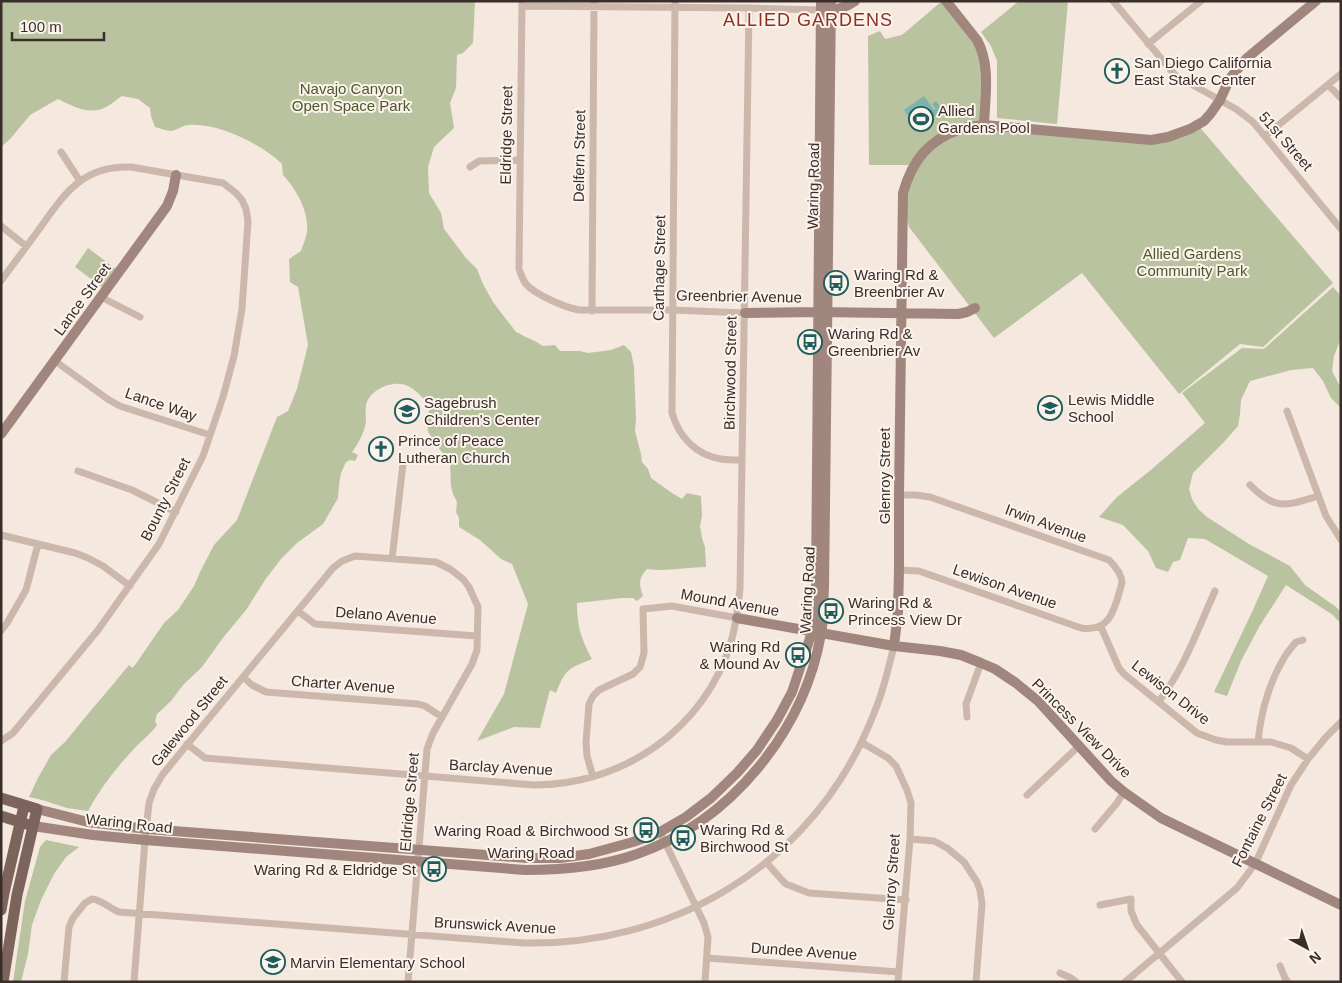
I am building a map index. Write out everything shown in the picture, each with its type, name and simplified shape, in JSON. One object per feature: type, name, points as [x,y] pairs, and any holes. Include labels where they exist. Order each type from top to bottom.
[{"type":"main road","points":[[826,6],[846,7],[855,1]]},
{"type":"main road","points":[[946,1],[981,47],[986,69],[984,125],[1152,140],[1168,137],[1190,129],[1204,121],[1220,100],[1229,80],[1248,58],[1316,1]]},
{"type":"main road","name":"Waring Road","points":[[33,826],[145,840],[525,870],[555,870],[593,866],[636,854],[662,837],[711,798],[737,773],[757,750],[777,720],[792,692],[817,632],[816,586],[826,6]]},
{"type":"main road","name":"Glenroy Street","points":[[894,646],[898,612],[899,570],[903,194],[907,178],[923,152],[940,138],[962,128],[984,125]]},
{"type":"main road","name":"Lance Street","points":[[1,434],[167,206],[176,175]]},
{"type":"main road","name":"Greenbrier Avenue","points":[[745,313],[958,314],[975,308]]},
{"type":"main road","name":"Mound Avenue","points":[[737,618],[817,632]]},
{"type":"main road","name":"Princess View Drive","points":[[817,632],[894,646],[961,655],[995,670],[1016,683],[1038,701],[1111,781],[1161,818],[1341,905]]},
{"type":"main road","points":[[1,798],[37,809],[17,895],[3,982]]},
{"type":"main road","points":[[1,910],[24,806]]},
{"type":"main road","name":"Waring Road","points":[[37,809],[88,822],[146,829],[527,858],[560,858],[589,854],[633,842],[662,837]]},
{"type":"main road","points":[[1,816],[33,826]]},
{"type":"street","name":"51st Street","points":[[1114,1],[1175,75],[1236,109],[1253,122],[1341,229]]},
{"type":"street","points":[[1148,44],[1201,1]]},
{"type":"street","points":[[522,4],[675,4],[749,8],[826,6]]},
{"type":"street","name":"Eldridge Street","points":[[519,269],[522,4]]},
{"type":"street","name":"Delfern Street","points":[[592,311],[594,4]]},
{"type":"street","name":"Carthage Street","points":[[675,4],[672,413],[682,436],[689,444],[703,453],[721,459],[741,460]]},
{"type":"street","name":"Birchwood Street","points":[[737,618],[740,589],[749,8]]},
{"type":"street","points":[[1265,136],[1341,74]]},
{"type":"street","points":[[1328,85],[1341,98]]},
{"type":"street","points":[[61,152],[80,181]]},
{"type":"street","points":[[470,167],[479,161],[520,160]]},
{"type":"street","points":[[1,281],[63,196],[91,174],[104,170],[131,167],[176,175]]},
{"type":"street","name":"Bounty Street","points":[[1,741],[13,733],[92,638],[159,544],[203,456],[224,397],[234,356],[242,309],[248,221],[246,209],[242,200],[224,183],[176,175]]},
{"type":"street","points":[[1,226],[26,246]]},
{"type":"street","name":"Greenbrier Avenue","points":[[519,269],[524,282],[531,290],[566,307],[580,310],[673,310],[745,313]]},
{"type":"street","points":[[101,297],[140,317]]},
{"type":"street","name":"Lance Way","points":[[55,361],[120,406],[210,436]]},
{"type":"street","points":[[1287,411],[1326,516],[1341,540]]},
{"type":"street","points":[[392,559],[403,464]]},
{"type":"street","points":[[78,470],[132,490],[176,512]]},
{"type":"street","points":[[1250,485],[1264,498],[1279,504],[1292,504],[1318,496]]},
{"type":"street","name":"Irwin Avenue","points":[[899,495],[930,497],[1108,560],[1116,567],[1122,579],[1122,584],[1111,616],[1101,626]]},
{"type":"street","points":[[1,535],[75,553],[88,558],[104,566],[130,586]]},
{"type":"street","points":[[1,631],[8,623],[26,590],[38,544]]},
{"type":"street","name":"Eldridge Street","points":[[333,568],[342,561],[355,556],[436,562],[450,568],[463,579],[469,587],[478,607],[477,650],[472,664],[433,733],[427,749],[408,982]]},
{"type":"street","name":"Galewood Street","points":[[134,982],[146,829],[154,789],[163,774],[333,568]]},
{"type":"street","name":"Lewison Avenue","points":[[899,570],[919,571],[1081,628],[1090,629],[1101,626]]},
{"type":"street","points":[[1158,701],[1178,674],[1215,591]]},
{"type":"street","name":"Mound Avenue","points":[[593,777],[587,756],[586,742],[589,704],[599,690],[633,674],[640,666],[644,654],[643,609],[672,606],[737,618]]},
{"type":"street","name":"Delano Avenue","points":[[298,611],[315,624],[477,636]]},
{"type":"street","name":"Barclay Avenue","points":[[188,744],[205,758],[539,785],[567,783],[617,769],[639,758],[670,736],[688,718],[716,678],[731,643],[737,618]]},
{"type":"street","name":"Lewison Drive","points":[[1101,626],[1119,668],[1124,674],[1197,733],[1227,742],[1270,742],[1290,748],[1308,759]]},
{"type":"street","points":[[1258,741],[1260,719],[1284,657],[1296,642],[1303,640]]},
{"type":"street","name":"Glenroy Street","points":[[894,646],[881,694],[861,742],[888,758],[896,766],[911,803],[906,900],[898,982]]},
{"type":"street","points":[[967,717],[966,704],[981,663]]},
{"type":"street","name":"Charter Avenue","points":[[243,677],[252,685],[266,692],[418,704],[425,706],[442,717]]},
{"type":"street","name":"Fontaine Street","points":[[1126,982],[1237,888],[1255,864],[1291,785],[1308,759],[1341,722]]},
{"type":"street","name":"Brunswick Avenue","points":[[64,982],[69,927],[73,918],[85,903],[92,899],[99,900],[118,912],[524,943],[570,942],[626,932],[662,921],[696,906],[732,886],[766,862],[804,826],[826,800],[845,772],[861,742]]},
{"type":"street","points":[[1027,795],[1080,746]]},
{"type":"street","points":[[1095,829],[1124,792]]},
{"type":"street","points":[[662,837],[704,922],[708,937],[704,982]]},
{"type":"street","points":[[910,839],[934,841],[947,848],[964,862],[977,882],[982,904],[976,982]]},
{"type":"street","points":[[766,862],[786,884],[809,893],[906,900]]},
{"type":"street","points":[[1100,905],[1131,899],[1131,911],[1137,925],[1182,982]]},
{"type":"street","name":"Dundee Avenue","points":[[707,958],[899,972]]},
{"type":"street","points":[[1280,966],[1288,982]]},
{"type":"street","points":[[1060,974],[1076,982]]},
{"type":"green space","name":"Navajo Canyon Open Space Park","points":[[1,1],[475,1],[473,43],[463,53],[457,55],[456,88],[450,103],[454,128],[434,147],[428,167],[429,193],[441,213],[444,229],[477,269],[493,302],[516,332],[543,346],[555,345],[560,351],[588,353],[611,350],[624,345],[631,352],[634,367],[635,431],[642,462],[648,469],[651,478],[682,499],[687,493],[701,496],[702,516],[700,526],[705,547],[706,567],[662,570],[647,569],[640,582],[643,596],[637,601],[633,598],[622,598],[577,603],[580,632],[592,659],[569,670],[562,679],[556,693],[550,690],[540,728],[514,727],[477,741],[504,694],[528,604],[512,564],[501,559],[480,540],[459,527],[459,518],[456,512],[457,502],[451,486],[450,461],[428,431],[429,403],[411,387],[396,384],[377,390],[368,399],[364,428],[352,452],[358,455],[355,461],[350,460],[346,462],[341,473],[338,498],[323,524],[297,543],[281,559],[246,610],[202,667],[157,714],[155,721],[157,725],[114,772],[88,811],[67,808],[29,797],[51,755],[65,742],[129,665],[132,668],[135,665],[164,623],[178,610],[194,586],[214,545],[237,520],[277,417],[288,411],[297,389],[308,345],[298,287],[290,282],[289,259],[301,251],[307,234],[307,224],[301,201],[283,175],[282,164],[273,156],[239,136],[213,127],[189,125],[167,131],[155,127],[150,108],[138,99],[122,96],[106,107],[93,111],[81,109],[58,99],[30,115],[1,147]]},
{"type":"green space","name":"Allied Gardens Community Park","points":[[942,1],[982,49],[984,125],[1145,139],[1197,124],[1333,283],[1263,347],[1240,344],[1179,394],[1082,273],[994,338],[909,227],[903,200],[914,165],[869,165],[868,36],[880,31],[885,39],[902,35]]},
{"type":"green space","points":[[1019,1],[1068,1],[1057,124],[997,118],[997,61],[991,46],[981,32]]},
{"type":"green space","points":[[88,248],[116,269],[102,287],[75,267]]},
{"type":"green space","points":[[1333,287],[1341,296],[1341,338],[1334,356],[1332,371],[1341,388],[1341,408],[1331,398],[1323,381],[1313,368],[1291,370],[1250,381],[1241,400],[1238,426],[1193,473],[1189,489],[1198,509],[1207,517],[1249,544],[1290,566],[1305,585],[1341,612],[1341,624],[1333,615],[1286,585],[1259,627],[1241,661],[1227,696],[1214,692],[1268,576],[1205,539],[1188,538],[1180,560],[1173,562],[1168,572],[1156,568],[1148,551],[1123,525],[1099,517],[1117,497],[1205,423],[1182,393],[1242,348],[1264,349]]},
{"type":"green space","points":[[46,840],[79,847],[66,857],[54,874],[41,900],[32,925],[28,954],[21,982],[13,982],[25,901],[40,847]]},
{"type":"water","name":"Allied Gardens Pool","points":[[924,96],[934,110],[936,109],[932,104],[936,101],[943,110],[917,128],[904,110]]},
{"type":"place","name":"San Diego California East Stake Center","points":[[1117,71]]},
{"type":"place","name":"Allied Gardens Pool","points":[[921,119]]},
{"type":"place","name":"Waring Rd & Breenbrier Av","points":[[836,283]]},
{"type":"place","name":"Waring Rd & Greenbrier Av","points":[[810,342]]},
{"type":"place","name":"Lewis Middle School","points":[[1050,408]]},
{"type":"place","name":"Sagebrush Children's Center","points":[[407,411]]},
{"type":"place","name":"Prince of Peace Lutheran Church","points":[[381,449]]},
{"type":"place","name":"Waring Rd & Princess View Dr","points":[[831,611]]},
{"type":"place","name":"Waring Rd & Mound Av","points":[[798,655]]},
{"type":"place","name":"Waring Road & Birchwood St","points":[[646,830]]},
{"type":"place","name":"Waring Rd & Birchwood St","points":[[683,838]]},
{"type":"place","name":"Waring Rd & Eldridge St","points":[[434,869]]},
{"type":"place","name":"Marvin Elementary School","points":[[273,962]]},
{"type":"district","name":"ALLIED GARDENS","points":[[808,20]]}]
